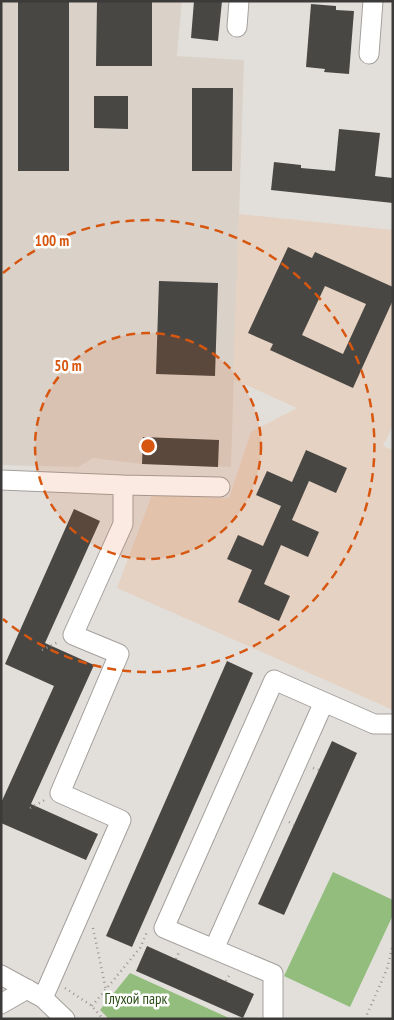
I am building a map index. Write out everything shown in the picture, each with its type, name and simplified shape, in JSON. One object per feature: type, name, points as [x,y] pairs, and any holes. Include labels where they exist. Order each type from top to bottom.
[{"type":"street","points":[[237,28],[239,1]]},
{"type":"street","points":[[368,54],[373,1]]},
{"type":"street","points":[[1,480],[220,487]]},
{"type":"street","points":[[1,1004],[35,993],[84,905],[121,820],[60,793],[119,654],[73,635],[123,524],[123,485]]},
{"type":"street","points":[[272,1019],[273,974],[164,928],[274,680],[374,724],[393,724]]},
{"type":"street","points":[[214,949],[324,702]]},
{"type":"street","points":[[1,975],[35,993],[65,1019]]},
{"type":"path","points":[[84,905],[92,912],[94,932],[106,990]]},
{"type":"path","points":[[92,1006],[140,948],[148,931]]},
{"type":"path","points":[[365,1019],[387,969],[393,944]]},
{"type":"path","points":[[63,987],[92,1006],[103,1019]]},
{"type":"shaded area","points":[[1,1],[182,1],[177,56],[244,60],[231,467],[142,464],[93,458],[78,467],[1,465]]},
{"type":"shaded area","points":[[239,214],[393,230],[393,425],[383,446],[393,450],[393,710],[117,588],[152,495],[229,498],[251,432],[297,408],[233,379]]},
{"type":"green space","points":[[333,872],[393,900],[393,915],[350,1007],[284,976]]},
{"type":"green space","name":"Глухой парк","points":[[130,973],[229,1018],[109,1019],[100,1010]]},
{"type":"building","points":[[18,1],[69,1],[69,171],[18,171]]},
{"type":"building","points":[[97,1],[152,1],[152,66],[96,66]]},
{"type":"building","points":[[194,1],[222,1],[218,41],[191,38]]},
{"type":"building","points":[[311,4],[336,6],[336,10],[354,11],[349,74],[324,72],[325,69],[306,67]]},
{"type":"building","points":[[192,88],[233,88],[232,171],[192,171]]},
{"type":"building","points":[[94,96],[128,96],[128,129],[94,128]]},
{"type":"building","points":[[339,129],[380,133],[375,176],[393,178],[393,203],[271,190],[274,162],[301,165],[301,168],[335,171]]},
{"type":"building","points":[[288,247],[312,258],[315,252],[393,287],[393,300],[353,388],[270,350],[273,344],[248,333]],"holes":[[[325,286],[366,304],[343,354],[302,335]]]},
{"type":"building","points":[[159,281],[218,283],[215,376],[156,374]]},
{"type":"building","points":[[143,437],[219,440],[218,467],[142,464]]},
{"type":"building","points":[[306,450],[347,468],[336,493],[309,481],[292,520],[319,532],[308,557],[281,545],[264,584],[290,596],[279,621],[238,602],[252,570],[227,559],[238,535],[263,546],[281,506],[256,495],[267,471],[292,482]]},
{"type":"building","points":[[74,509],[100,521],[45,643],[94,665],[31,804],[98,834],[86,860],[1,823],[1,803],[54,686],[5,664]]},
{"type":"building","points":[[227,661],[253,673],[132,947],[106,936]]},
{"type":"building","points":[[332,741],[357,753],[284,915],[258,904]]},
{"type":"building","points":[[147,946],[254,994],[243,1018],[136,971]]}]
